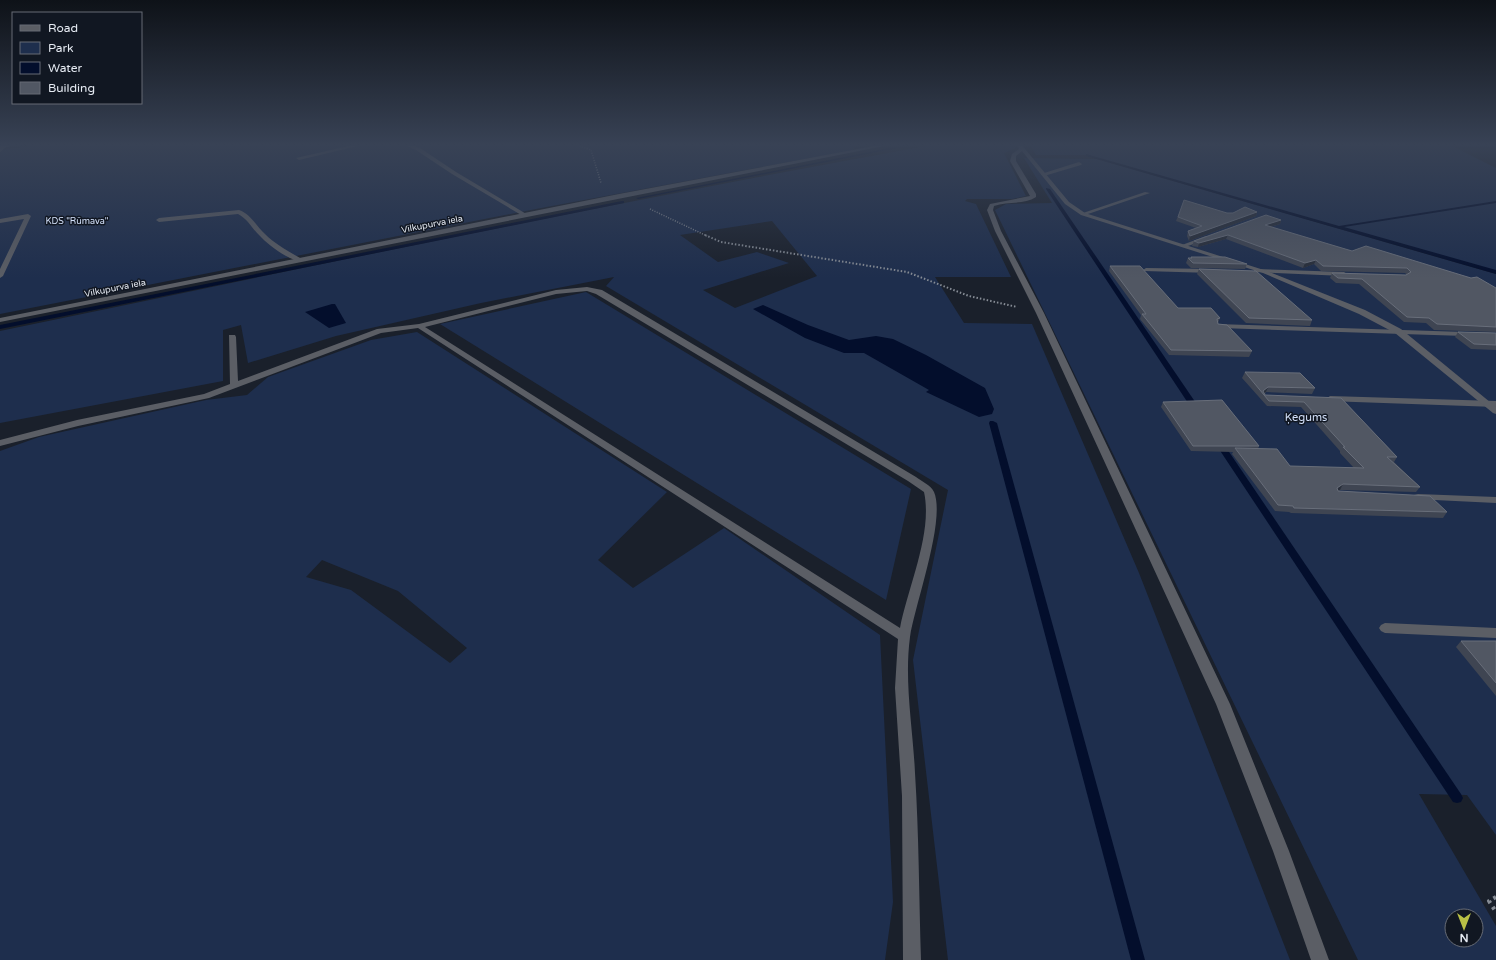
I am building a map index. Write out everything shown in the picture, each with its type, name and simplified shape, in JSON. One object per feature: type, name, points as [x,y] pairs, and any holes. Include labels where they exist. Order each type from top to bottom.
[{"type":"street","points":[[481,189],[525,215]]},
{"type":"street","name":"Vilkupurva iela","points":[[0,320],[657,189]]},
{"type":"street","points":[[1030,189],[1033,194],[1032,197],[1028,199],[999,202],[992,205],[990,210],[998,231],[1040,313],[1223,704],[1280,851],[1320,960]]},
{"type":"street","points":[[1056,189],[1067,203],[1084,214],[1185,245],[1265,272],[1362,312],[1398,331],[1492,404],[1496,411]]},
{"type":"street","points":[[1084,214],[1147,193]]},
{"type":"street","points":[[159,220],[239,212],[243,214],[281,251],[300,260]]},
{"type":"street","points":[[0,221],[28,216],[0,276]]},
{"type":"street","points":[[1185,245],[1213,235]]},
{"type":"street","points":[[1146,270],[1217,271]]},
{"type":"street","points":[[1233,271],[1350,274]]},
{"type":"street","points":[[0,443],[77,423],[206,396],[380,331],[419,326],[556,292],[587,289],[600,292],[912,479],[928,492],[931,502],[930,521],[925,551],[904,637],[903,678],[908,774],[912,960]]},
{"type":"street","points":[[419,326],[904,637]]},
{"type":"street","points":[[1220,326],[1496,335]]},
{"type":"street","points":[[232,338],[234,386]]},
{"type":"street","points":[[1322,399],[1492,404]]},
{"type":"street","points":[[1410,496],[1496,500]]},
{"type":"street","points":[[1385,628],[1496,633]]},
{"type":"path","points":[[603,189],[619,196]]},
{"type":"path","points":[[646,206],[721,242],[907,272],[969,296],[1040,313]]},
{"type":"path","points":[[1496,897],[1489,901],[1496,912]]},
{"type":"green space","name":"KDS \"Rūmava\"","points":[[0,189],[644,189],[541,208],[0,314]]},
{"type":"green space","points":[[698,189],[1022,189],[1026,196],[1012,199],[967,199],[965,201],[976,204],[1011,277],[935,277],[964,323],[1032,324],[1139,573],[1290,960],[948,960],[913,660],[948,490],[606,286],[614,277],[481,303],[336,336],[248,363],[241,325],[223,330],[223,381],[0,423],[0,331],[468,234]],"holes":[[[772,221],[817,276],[735,308],[703,290],[789,263],[757,252],[718,262],[680,235]]]},
{"type":"green space","name":"Ķegums","points":[[1043,189],[1200,189],[1496,274],[1496,835],[1467,795],[1419,794],[1496,926],[1496,960],[1358,960],[995,210],[1006,204],[1052,203]]},
{"type":"green space","points":[[1205,189],[1496,189],[1496,272]]},
{"type":"green space","points":[[586,292],[911,489],[886,600],[440,324]]},
{"type":"green space","points":[[417,332],[667,492],[598,560],[633,588],[724,528],[880,635],[893,902],[885,960],[0,960],[0,451],[39,437],[206,400],[247,395],[268,377],[371,340]],"holes":[[[322,560],[398,591],[467,648],[450,663],[351,590],[306,577]]]},
{"type":"water","points":[[335,304],[346,323],[329,328],[305,312]]},
{"type":"water","points":[[763,305],[808,325],[849,340],[876,336],[893,339],[926,355],[985,388],[994,409],[992,414],[979,417],[926,392],[929,390],[864,353],[844,353],[805,338],[753,309]]},
{"type":"building","points":[[1184,200],[1227,213],[1233,213],[1245,207],[1257,212],[1190,236],[1188,231],[1202,226],[1178,217]]},
{"type":"building","points":[[1266,215],[1281,220],[1265,225],[1352,251],[1366,246],[1471,278],[1477,277],[1496,288],[1496,327],[1437,324],[1429,318],[1407,317],[1362,279],[1338,278],[1332,273],[1406,275],[1411,272],[1407,268],[1323,266],[1316,260],[1305,263],[1228,235],[1199,243],[1194,241]]},
{"type":"building","points":[[1191,257],[1225,257],[1247,264],[1193,263],[1188,258],[1192,258]]},
{"type":"building","points":[[1110,266],[1140,266],[1178,308],[1211,308],[1220,318],[1217,319],[1218,324],[1227,325],[1252,351],[1171,350],[1142,314],[1146,314]]},
{"type":"building","points":[[1199,269],[1256,271],[1312,320],[1249,318]]},
{"type":"building","points":[[1458,332],[1496,333],[1496,345],[1474,344]]},
{"type":"building","points":[[1245,372],[1300,373],[1315,388],[1268,387],[1263,391],[1265,395],[1341,398],[1397,457],[1387,457],[1420,487],[1343,484],[1337,488],[1338,491],[1430,496],[1447,512],[1294,508],[1293,506],[1278,505],[1235,448],[1277,449],[1290,466],[1364,468],[1343,447],[1345,447],[1304,402],[1269,401]]},
{"type":"building","points":[[1222,400],[1259,446],[1193,446],[1163,402]]},
{"type":"building","points":[[1461,641],[1496,641],[1496,683]]},
{"type":"waterway","points":[[638,198],[685,189]]},
{"type":"waterway","points":[[1048,189],[1196,409]]},
{"type":"waterway","points":[[1205,189],[1496,272]]},
{"type":"waterway","points":[[0,327],[622,202]]},
{"type":"waterway","points":[[1341,226],[1496,202]]},
{"type":"waterway","points":[[993,423],[1138,960]]},
{"type":"waterway","points":[[1219,443],[1457,798]]}]
